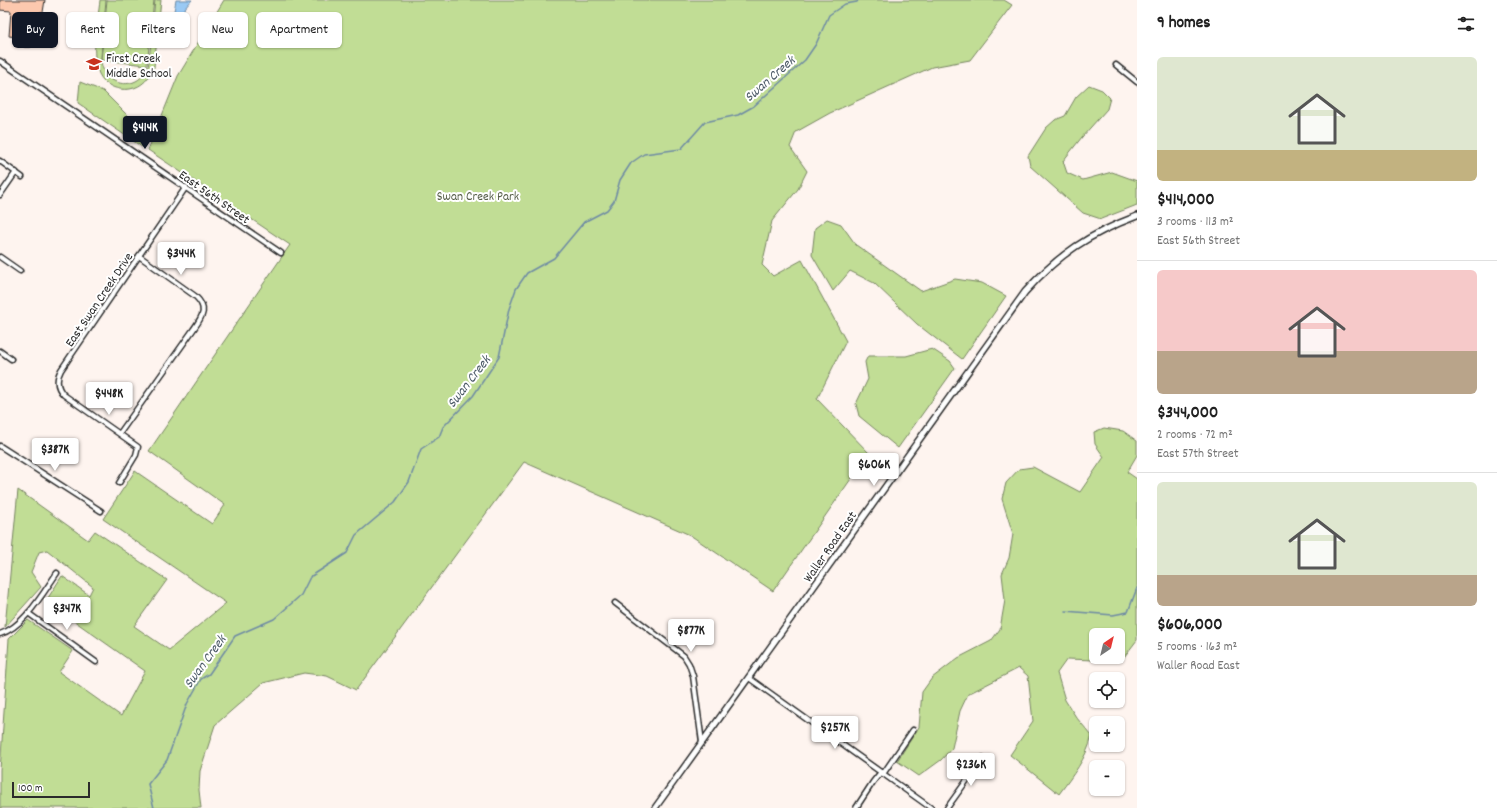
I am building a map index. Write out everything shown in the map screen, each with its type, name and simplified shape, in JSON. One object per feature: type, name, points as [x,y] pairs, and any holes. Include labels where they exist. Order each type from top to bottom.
[{"type":"street","name":"East 56th Street","points":[[0,61],[186,187],[280,253]]},
{"type":"street","points":[[1116,65],[1137,82]]},
{"type":"street","points":[[0,161],[22,177]]},
{"type":"street","points":[[0,195],[16,172]]},
{"type":"street","name":"East Swan Creek Drive","points":[[120,433],[64,395],[57,384],[60,372],[186,187]]},
{"type":"street","name":"Waller Road East","points":[[655,808],[1024,292],[1048,268],[1075,246],[1108,228],[1137,216]]},
{"type":"street","points":[[119,483],[138,451],[137,445],[120,433],[193,330],[203,309],[201,302],[196,296],[139,256]]},
{"type":"street","points":[[0,257],[20,271]]},
{"type":"street","points":[[0,351],[11,359]]},
{"type":"street","points":[[0,446],[101,511]]},
{"type":"street","points":[[0,634],[16,626],[28,613],[57,573]]},
{"type":"street","points":[[615,603],[684,656],[689,664],[692,676],[702,742]]},
{"type":"street","points":[[28,613],[96,662]]},
{"type":"street","points":[[749,678],[931,808]]},
{"type":"street","points":[[856,808],[873,782],[882,773],[913,730]]},
{"type":"street","points":[[947,808],[983,758]]},
{"type":"green space","points":[[100,0],[106,0],[105,12],[99,12]]},
{"type":"green space","points":[[107,0],[154,0],[153,12],[127,12],[127,48],[149,48],[147,65],[101,60],[102,48],[119,48],[119,12],[106,12]]},
{"type":"green space","points":[[155,0],[161,0],[160,12],[154,12]]},
{"type":"green space","name":"Swan Creek Park","points":[[224,0],[1004,0],[1012,5],[970,60],[932,67],[830,113],[796,132],[790,147],[807,171],[798,189],[772,221],[762,265],[773,276],[802,260],[846,341],[817,399],[869,453],[773,591],[690,535],[524,462],[356,690],[327,676],[304,673],[263,683],[215,725],[200,771],[199,790],[201,808],[0,808],[0,770],[9,639],[28,620],[73,651],[59,672],[121,716],[145,671],[46,601],[62,576],[89,595],[93,587],[47,550],[39,552],[31,572],[41,587],[5,627],[18,490],[88,540],[95,531],[167,580],[134,626],[169,650],[226,603],[103,519],[135,471],[212,524],[225,505],[149,451],[290,245],[148,150],[178,76],[198,43],[198,48],[248,48],[248,12],[217,12]]},
{"type":"green space","points":[[95,48],[102,48],[101,57],[103,68],[107,76],[122,84],[131,83],[139,79],[145,72],[149,62],[150,48],[156,48],[154,67],[150,75],[142,84],[134,88],[122,89],[109,85],[102,78],[97,69]]},
{"type":"green space","points":[[80,82],[103,91],[145,133],[142,147],[78,103]]},
{"type":"green space","points":[[1089,85],[1102,90],[1110,98],[1107,109],[1063,161],[1067,173],[1083,180],[1112,172],[1137,181],[1137,205],[1101,219],[1083,213],[1030,166],[1028,156],[1046,128],[1055,120],[1065,116],[1076,97]]},
{"type":"green space","points":[[827,219],[841,224],[856,245],[921,291],[955,279],[982,283],[1006,296],[962,359],[917,324],[874,283],[850,271],[833,291],[812,255],[815,228]]},
{"type":"green space","points":[[932,349],[950,361],[955,368],[898,448],[859,416],[856,404],[868,379],[865,362],[868,356],[906,356]]},
{"type":"green space","points":[[1104,428],[1123,431],[1137,441],[1137,455],[1127,472],[1137,479],[1137,640],[1125,656],[1125,628],[1089,628],[1089,660],[1067,659],[1057,673],[1065,700],[1076,717],[1089,732],[1089,744],[1083,759],[1059,794],[1010,755],[1033,721],[1028,676],[1019,668],[968,694],[960,711],[952,748],[941,760],[919,776],[897,761],[919,727],[922,692],[932,678],[958,658],[991,641],[1000,629],[1005,600],[1002,574],[1009,558],[1013,534],[1002,499],[1006,483],[1019,469],[1033,467],[1080,492],[1104,457],[1095,444],[1094,432]]},
{"type":"water","points":[[176,0],[192,0],[180,12],[174,11]]},
{"type":"building","points":[[0,0],[45,0],[43,12],[12,12],[12,36],[9,36],[11,11],[0,10]]},
{"type":"waterway","name":"Swan Creek","points":[[154,808],[148,784],[167,760],[187,704],[201,679],[209,674],[235,636],[274,619],[301,595],[310,577],[347,553],[356,535],[395,502],[409,482],[421,449],[439,437],[443,427],[473,396],[499,357],[509,309],[516,289],[527,273],[554,258],[584,222],[607,210],[614,201],[620,180],[631,163],[644,154],[681,149],[705,122],[738,115],[754,106],[805,60],[816,44],[829,15],[845,4],[857,2],[858,0]]},
{"type":"waterway","points":[[1065,611],[1113,615],[1128,612],[1137,588]]},
{"type":"place","name":"First Creek Middle School","points":[[94,64]]}]
